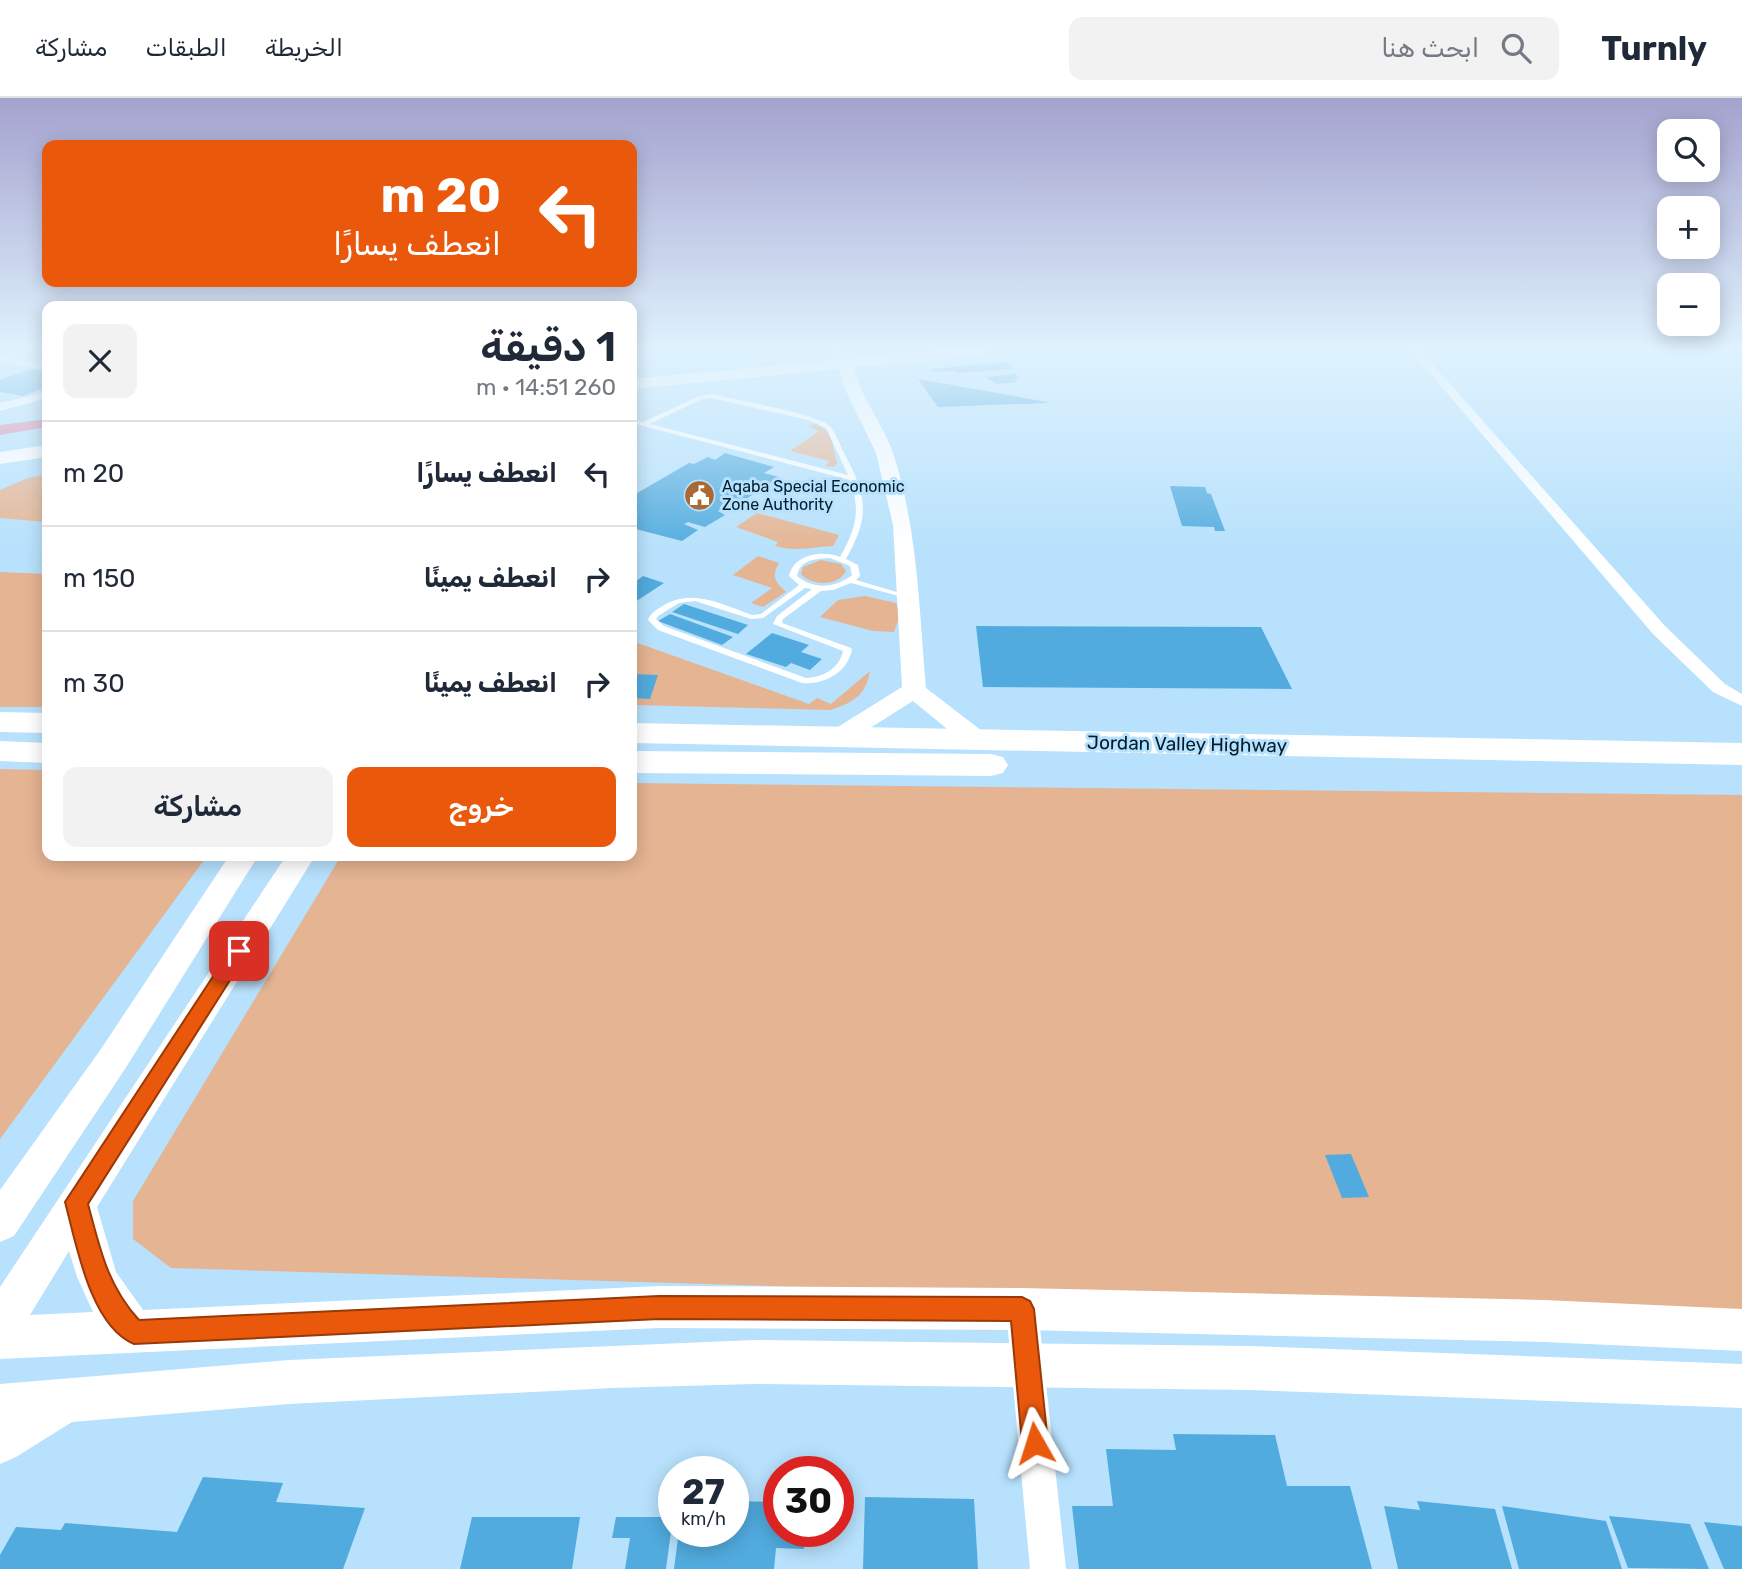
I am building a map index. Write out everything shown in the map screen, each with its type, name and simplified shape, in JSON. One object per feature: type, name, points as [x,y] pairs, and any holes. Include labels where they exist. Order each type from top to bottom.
[{"type":"highway","points":[[0,722],[42,723]]},
{"type":"highway","name":"Jordan Valley Highway","points":[[637,733],[842,735],[1627,764],[1742,778]]},
{"type":"highway","points":[[0,751],[42,753]]},
{"type":"highway","name":"Jordan Valley Highway","points":[[637,762],[1627,764],[1742,754]]},
{"type":"main road","points":[[0,458],[42,452]]},
{"type":"main road","points":[[0,470],[42,464]]},
{"type":"street","points":[[868,419],[885,453],[899,501],[906,561],[906,596],[914,690],[977,740]]},
{"type":"street","points":[[1475,419],[1659,630],[1720,688],[1742,701]]},
{"type":"street","points":[[842,735],[914,690]]},
{"type":"street","points":[[0,1223],[113,1059],[241,861]]},
{"type":"street","points":[[0,1324],[298,861]]},
{"type":"street","points":[[76,1202],[97,1279],[116,1313],[134,1332]]},
{"type":"street","points":[[0,1338],[659,1307],[1022,1309],[1544,1321],[1742,1330]]},
{"type":"street","points":[[1022,1309],[1048,1569]]},
{"type":"street","points":[[0,1406],[289,1382],[753,1362],[1251,1368],[1742,1386]]},
{"type":"street","points":[[0,1441],[63,1402]]},
{"type":"lane","points":[[644,424],[655,419]]},
{"type":"lane","points":[[808,419],[828,427],[860,499],[862,517],[857,537],[843,559]]},
{"type":"lane","points":[[637,422],[852,478]]},
{"type":"lane","points":[[851,581],[857,570],[854,565],[843,559],[821,556],[796,565],[793,576],[804,585],[818,588],[834,587],[851,581],[906,596]]},
{"type":"lane","points":[[804,585],[763,616],[751,617],[695,598],[677,601],[654,615],[652,620],[661,628],[805,681],[826,679],[847,657],[848,650],[777,624],[780,618],[818,588]]},
{"type":"shaded area","points":[[816,424],[830,433],[837,464],[833,467],[825,466],[830,461],[790,451],[819,431],[808,426]]},
{"type":"shaded area","points":[[42,475],[42,522],[0,518],[0,490]]},
{"type":"shaded area","points":[[757,513],[839,535],[833,546],[797,549],[775,546],[778,542],[736,527]]},
{"type":"shaded area","points":[[758,556],[779,563],[775,579],[786,592],[763,607],[751,603],[772,588],[733,575]]},
{"type":"shaded area","points":[[821,560],[841,564],[846,571],[837,580],[825,583],[812,581],[801,574],[803,567]]},
{"type":"shaded area","points":[[0,572],[42,574],[42,707],[0,707]]},
{"type":"shaded area","points":[[865,596],[896,603],[900,615],[894,632],[873,631],[820,617],[838,600]]},
{"type":"shaded area","points":[[637,643],[809,704],[817,698],[831,704],[870,671],[858,697],[831,710],[637,705]]},
{"type":"shaded area","points":[[0,769],[42,770],[42,861],[203,861],[0,1139]]},
{"type":"shaded area","points":[[637,783],[1742,795],[1742,1315],[171,1268],[133,1239],[133,1201],[338,861],[637,861]]},
{"type":"building","points":[[725,453],[774,467],[764,473],[779,477],[730,510],[722,508],[718,511],[725,515],[705,527],[688,522],[684,524],[698,530],[682,541],[637,529],[637,493],[689,463],[694,464],[708,457],[715,460]]},
{"type":"building","points":[[1170,486],[1205,487],[1207,493],[1211,494],[1225,531],[1215,531],[1214,527],[1182,526]]},
{"type":"building","points":[[643,576],[664,583],[637,601],[637,580]]},
{"type":"building","points":[[684,604],[748,625],[738,634],[672,612]]},
{"type":"building","points":[[670,614],[733,637],[722,645],[658,621]]},
{"type":"building","points":[[976,626],[1261,627],[1292,689],[983,687]]},
{"type":"building","points":[[772,633],[809,645],[801,652],[822,659],[810,670],[791,663],[786,667],[746,654]]},
{"type":"building","points":[[637,674],[658,675],[650,699],[637,698]]},
{"type":"building","points":[[1351,1154],[1369,1197],[1342,1198],[1325,1155]]},
{"type":"building","points":[[1173,1434],[1275,1435],[1287,1486],[1350,1486],[1372,1569],[1079,1569],[1072,1506],[1113,1506],[1106,1449],[1176,1450]]},
{"type":"building","points":[[203,1477],[283,1483],[276,1502],[365,1508],[343,1569],[0,1569],[0,1555],[16,1527],[61,1530],[65,1523],[177,1532]]},
{"type":"building","points":[[865,1497],[974,1499],[978,1569],[863,1569]]},
{"type":"building","points":[[749,1501],[763,1502],[763,1547],[804,1547],[776,1548],[774,1569],[674,1569],[677,1547],[749,1547]]},
{"type":"building","points":[[1417,1501],[1495,1509],[1512,1569],[1398,1569],[1384,1506],[1420,1510]]},
{"type":"building","points":[[1502,1506],[1606,1521],[1622,1569],[1519,1569]]},
{"type":"building","points":[[1609,1516],[1690,1524],[1709,1569],[1628,1568]]},
{"type":"building","points":[[472,1517],[580,1517],[572,1569],[460,1569]]},
{"type":"building","points":[[616,1517],[658,1517],[658,1547],[669,1547],[666,1569],[625,1569],[630,1538],[612,1538]]},
{"type":"building","points":[[1704,1522],[1742,1526],[1742,1569],[1724,1569]]},
{"type":"waterway","points":[[0,430],[42,424]]},
{"type":"place","name":"Aqaba Special Economic Zone Authority","points":[[699,495]]},
{"type":"route","points":[[239,951],[76,1202],[84,1223],[97,1279],[116,1313],[134,1332],[659,1307],[1022,1309],[1035,1443]]}]
